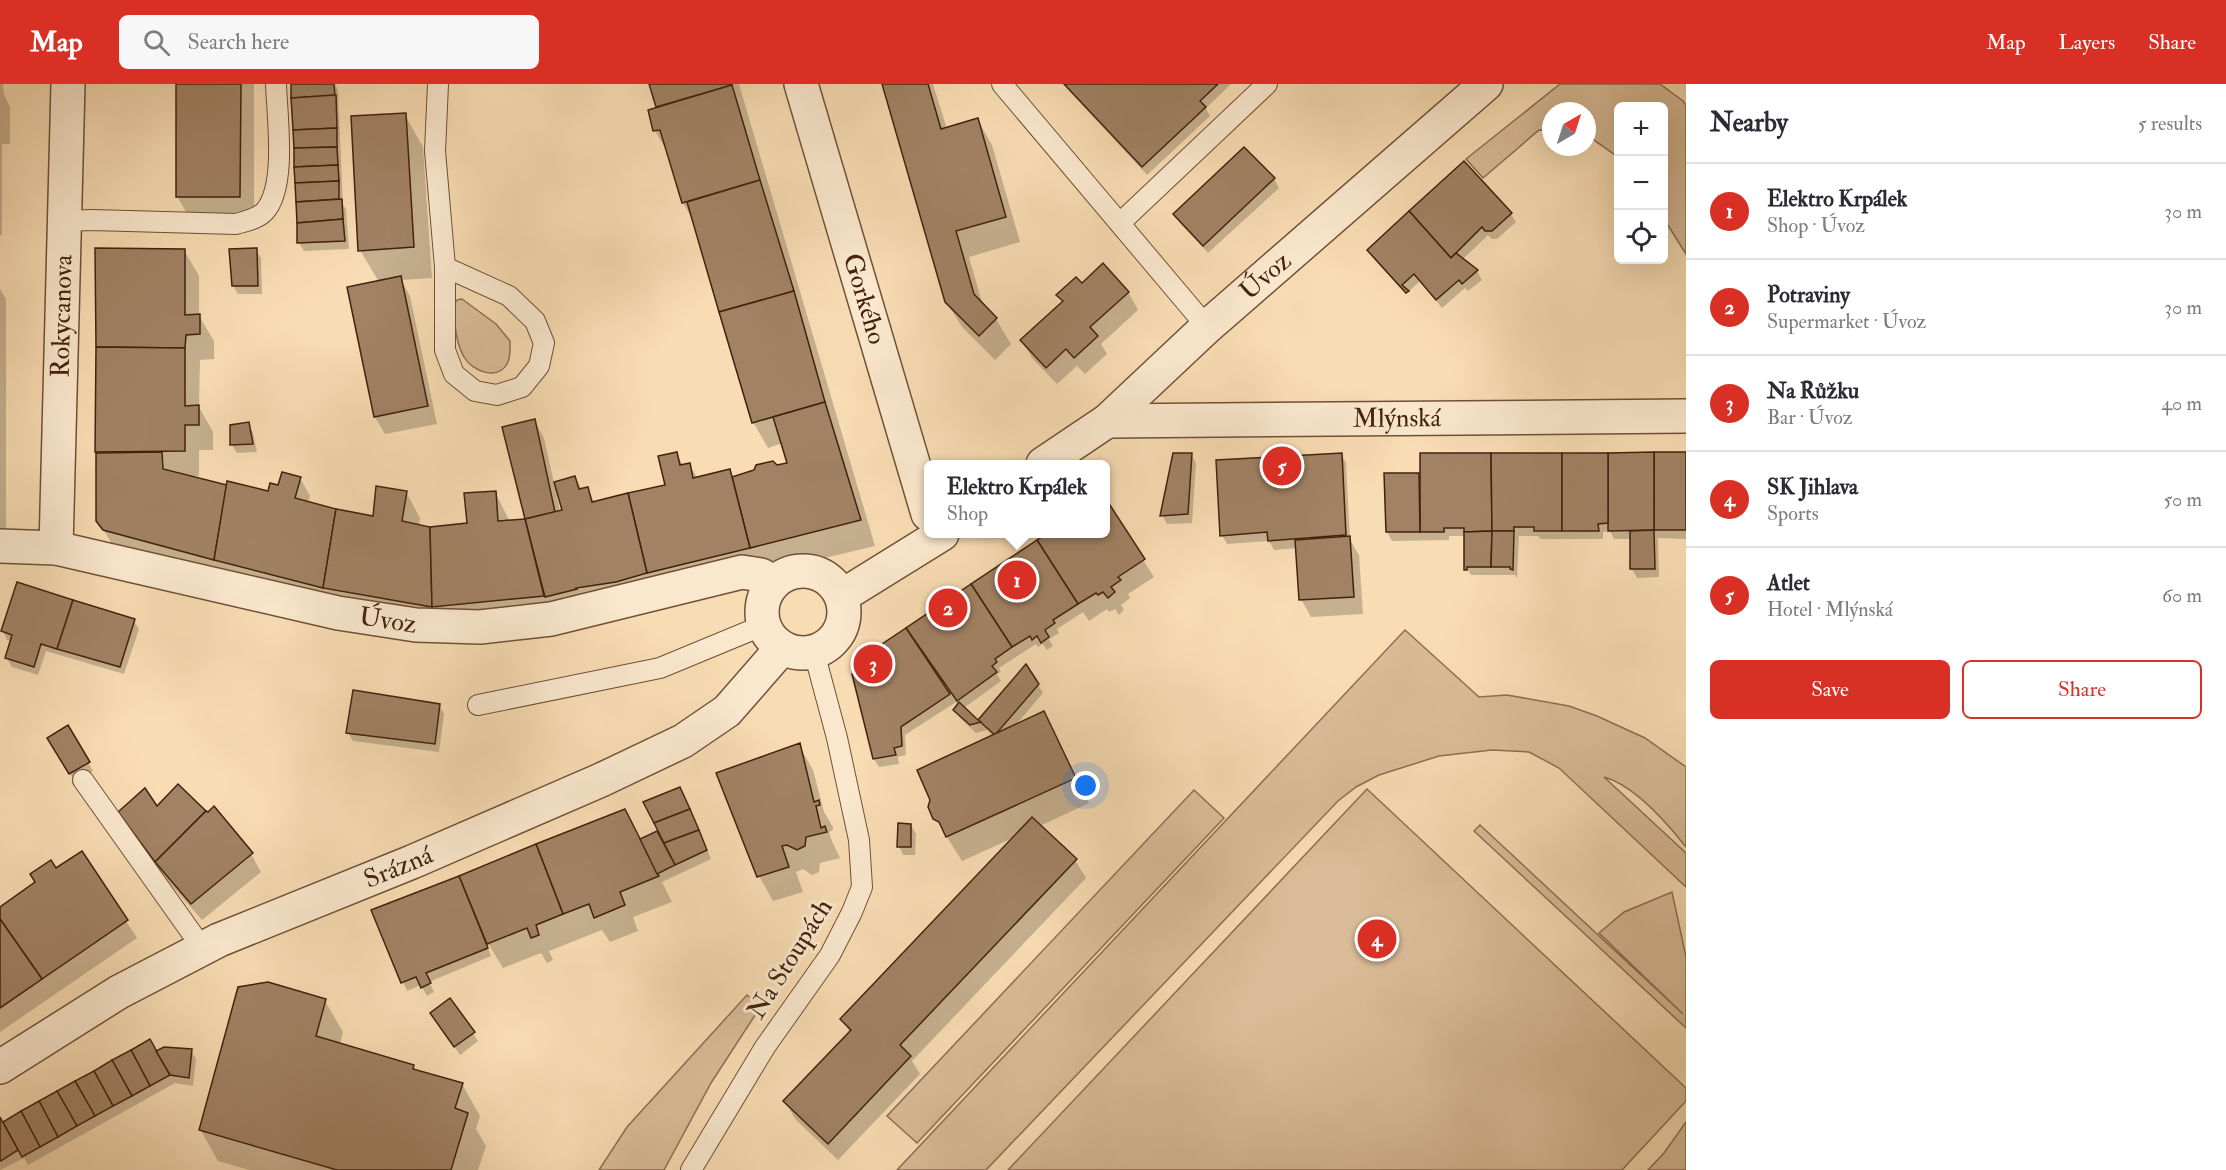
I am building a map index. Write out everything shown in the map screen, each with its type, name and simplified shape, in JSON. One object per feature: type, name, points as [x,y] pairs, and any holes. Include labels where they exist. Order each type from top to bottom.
[{"type":"street","name":"Rokycanova","points":[[56,548],[68,84]]},
{"type":"street","name":"Gorkého","points":[[801,84],[924,493]]},
{"type":"street","name":"Úvoz","points":[[1050,460],[1107,421],[1208,327],[1486,84]]},
{"type":"street","name":"Mlýnská","points":[[1107,421],[1686,416]]},
{"type":"street","points":[[842,596],[924,538]]},
{"type":"street","name":"Úvoz","points":[[0,546],[56,548],[338,613],[416,625],[480,627],[551,619],[742,572],[761,575],[774,582]]},
{"type":"street","points":[[811,572],[829,580],[842,596],[845,610],[844,624],[827,647],[814,652],[792,652],[773,637],[763,603],[774,582],[791,573],[811,572]]},
{"type":"street","name":"Srázná","points":[[0,1067],[118,992],[219,940],[412,862],[590,785],[683,741],[727,711],[773,637]]},
{"type":"lane","points":[[64,221],[236,224],[255,218],[265,211],[273,196],[280,164],[276,84]]},
{"type":"lane","points":[[438,84],[435,151],[445,267],[445,351],[454,374],[475,391],[497,395],[522,387],[539,366],[544,343],[535,321],[509,296],[445,267]]},
{"type":"lane","points":[[1002,84],[1208,327]]},
{"type":"lane","points":[[1120,223],[1267,84]]},
{"type":"lane","points":[[478,705],[660,668],[773,637]]},
{"type":"lane","name":"Na Stoupách","points":[[691,1170],[765,1047],[830,955],[862,887],[859,840],[837,738],[814,652]]},
{"type":"lane","points":[[83,780],[203,949]]},
{"type":"shaded area","points":[[1560,84],[1660,84],[1686,105],[1686,254],[1668,225],[1668,102],[1614,102],[1614,154],[1596,141],[1596,102],[1542,102],[1542,130],[1539,130],[1483,178],[1466,159]]},
{"type":"shaded area","points":[[462,299],[496,324],[510,341],[508,361],[503,369],[491,373],[478,370],[464,357],[456,332],[453,305],[457,300]]},
{"type":"shaded area","points":[[1405,630],[1479,697],[1507,695],[1569,706],[1645,738],[1686,767],[1686,847],[1660,816],[1638,796],[1615,781],[1604,777],[1686,853],[1686,887],[1559,768],[1529,752],[1492,750],[1439,756],[1379,775],[1356,787],[1338,801],[986,1170],[897,1170]]},
{"type":"shaded area","points":[[1367,789],[1686,1088],[1686,1101],[1622,1170],[1008,1170]]},
{"type":"shaded area","points":[[1194,790],[1224,818],[917,1143],[887,1116]]},
{"type":"shaded area","points":[[1480,825],[1683,1014],[1599,933],[1624,912],[1672,892],[1686,957],[1686,1028],[1474,831]]},
{"type":"shaded area","points":[[747,995],[761,1006],[711,1083],[664,1170],[599,1170],[627,1127]]},
{"type":"shaded area","points":[[1686,1122],[1686,1170],[1648,1170],[1664,1153]]},
{"type":"building","points":[[176,84],[241,84],[240,197],[176,197]]},
{"type":"building","points":[[291,84],[334,84],[335,96],[291,98]]},
{"type":"building","points":[[649,84],[732,84],[732,85],[656,107]]},
{"type":"building","points":[[882,84],[928,84],[941,129],[978,118],[1006,217],[956,231],[974,294],[997,318],[979,336],[945,302]]},
{"type":"building","points":[[1064,84],[1218,84],[1200,101],[1206,107],[1142,167]]},
{"type":"building","points":[[732,85],[760,180],[682,203],[660,130],[653,131],[648,110]]},
{"type":"building","points":[[336,95],[337,128],[293,130],[291,98]]},
{"type":"building","points":[[406,113],[414,247],[358,251],[351,116]]},
{"type":"building","points":[[337,128],[337,147],[294,148],[293,130]]},
{"type":"building","points":[[337,147],[338,165],[294,167],[294,148]]},
{"type":"building","points":[[1244,147],[1275,178],[1203,246],[1173,214]]},
{"type":"building","points":[[1464,161],[1512,213],[1492,231],[1485,231],[1482,227],[1451,258],[1409,211]]},
{"type":"building","points":[[338,165],[339,181],[295,183],[294,167]]},
{"type":"building","points":[[760,180],[794,291],[719,312],[687,202]]},
{"type":"building","points":[[339,181],[339,199],[296,202],[295,183]]},
{"type":"building","points":[[342,199],[343,219],[297,223],[296,202]]},
{"type":"building","points":[[1409,211],[1451,258],[1456,253],[1478,270],[1462,284],[1459,280],[1436,300],[1414,274],[1402,285],[1409,291],[1406,293],[1367,250]]},
{"type":"building","points":[[343,219],[345,241],[297,243],[297,223]]},
{"type":"building","points":[[95,248],[185,249],[185,315],[200,314],[200,334],[186,335],[185,348],[96,347]]},
{"type":"building","points":[[257,248],[258,286],[232,286],[229,249]]},
{"type":"building","points":[[1103,263],[1129,292],[1090,327],[1098,336],[1074,358],[1066,349],[1046,368],[1020,340],[1063,301],[1056,295],[1076,277],[1082,283]]},
{"type":"building","points":[[401,276],[428,406],[374,417],[347,287]]},
{"type":"building","points":[[794,291],[825,402],[752,423],[719,312]]},
{"type":"building","points":[[96,347],[185,348],[185,406],[199,405],[199,425],[185,425],[185,451],[95,452]]},
{"type":"building","points":[[825,402],[861,520],[750,548],[732,477],[754,470],[756,465],[773,461],[777,465],[787,463],[773,417]]},
{"type":"building","points":[[535,419],[555,512],[525,519],[502,427]]},
{"type":"building","points":[[249,422],[253,444],[230,445],[230,425]]},
{"type":"building","points":[[162,452],[163,469],[227,485],[214,560],[103,530],[96,521],[96,453]]},
{"type":"building","points":[[677,452],[680,465],[690,463],[693,478],[730,469],[750,548],[647,573],[628,493],[665,485],[658,456]]},
{"type":"building","points":[[1654,452],[1686,452],[1686,530],[1654,530]]},
{"type":"building","points":[[1654,452],[1654,530],[1608,531],[1608,453]]},
{"type":"building","points":[[1173,453],[1192,453],[1188,514],[1160,516]]},
{"type":"building","points":[[1342,453],[1346,535],[1268,541],[1267,532],[1220,536],[1216,460]]},
{"type":"building","points":[[1420,453],[1491,453],[1492,531],[1464,532],[1464,528],[1444,528],[1444,532],[1420,532]]},
{"type":"building","points":[[1491,453],[1562,453],[1562,531],[1534,531],[1534,527],[1514,527],[1514,531],[1492,531]]},
{"type":"building","points":[[1562,453],[1608,453],[1608,523],[1598,524],[1599,531],[1562,531]]},
{"type":"building","points":[[282,472],[301,477],[295,498],[336,509],[323,588],[214,560],[227,481],[268,491],[270,483],[278,485]]},
{"type":"building","points":[[1384,473],[1419,473],[1420,532],[1386,532]]},
{"type":"building","points":[[575,476],[579,489],[588,487],[592,502],[628,493],[647,573],[545,597],[525,519],[562,510],[554,482]]},
{"type":"building","points":[[376,486],[407,491],[402,521],[430,527],[432,607],[323,588],[336,509],[373,516]]},
{"type":"building","points":[[496,491],[498,521],[525,519],[544,596],[432,607],[430,527],[467,523],[464,493]]},
{"type":"building","points":[[1110,505],[1145,559],[1118,577],[1121,580],[1111,587],[1115,592],[1108,598],[1103,592],[1098,595],[1096,593],[1078,604],[1037,540],[1040,538],[1110,538]]},
{"type":"building","points":[[1654,530],[1655,569],[1630,569],[1630,531]]},
{"type":"building","points":[[1492,531],[1491,567],[1467,567],[1467,570],[1464,570],[1464,532]]},
{"type":"building","points":[[1492,531],[1514,531],[1513,570],[1510,567],[1491,567]]},
{"type":"building","points":[[1350,536],[1354,597],[1299,600],[1295,540]]},
{"type":"building","points":[[1037,540],[1078,604],[1053,620],[1055,623],[1045,630],[1049,637],[1041,643],[1037,636],[1032,640],[1030,636],[1012,647],[971,584]]},
{"type":"building","points":[[17,582],[73,600],[57,649],[41,644],[34,667],[5,658],[12,635],[1,631]]},
{"type":"building","points":[[971,584],[1012,647],[995,659],[997,662],[992,666],[997,672],[957,701],[906,628]]},
{"type":"building","points":[[73,600],[135,619],[120,667],[57,649]]},
{"type":"building","points":[[906,628],[950,694],[901,727],[902,746],[894,748],[896,755],[873,759],[852,674],[858,660]]},
{"type":"building","points":[[1026,664],[1039,684],[995,735],[978,720]]},
{"type":"building","points":[[353,690],[440,704],[435,744],[346,733]]},
{"type":"building","points":[[959,702],[981,722],[970,725],[953,710]]},
{"type":"building","points":[[1044,711],[1076,778],[946,837],[939,822],[933,819],[928,807],[930,800],[917,770]]},
{"type":"building","points":[[68,725],[90,762],[69,774],[47,738]]},
{"type":"building","points":[[800,743],[814,802],[819,800],[820,805],[816,806],[821,828],[825,826],[827,832],[806,837],[805,846],[797,850],[787,845],[782,846],[789,867],[757,877],[716,773]]},
{"type":"building","points":[[178,784],[206,811],[155,862],[118,812],[145,788],[157,806]]},
{"type":"building","points":[[680,787],[690,809],[654,823],[643,802]]},
{"type":"building","points":[[214,806],[253,853],[191,904],[155,862],[206,811],[208,812]]},
{"type":"building","points":[[625,809],[659,876],[620,892],[625,905],[594,918],[589,904],[563,914],[536,844]]},
{"type":"building","points":[[690,809],[699,830],[664,843],[654,823]]},
{"type":"building","points":[[1032,817],[1077,859],[900,1045],[911,1056],[828,1144],[783,1101],[851,1030],[840,1019]]},
{"type":"building","points":[[898,823],[911,824],[911,847],[897,847]]},
{"type":"building","points":[[699,830],[707,850],[675,865],[664,843]]},
{"type":"building","points":[[657,831],[675,865],[657,874],[640,839]]},
{"type":"building","points":[[536,844],[563,914],[536,925],[539,935],[531,938],[527,928],[487,944],[459,876]]},
{"type":"building","points":[[82,851],[128,920],[42,979],[0,919],[0,907],[35,882],[30,874],[51,860],[56,868]]},
{"type":"building","points":[[459,876],[488,948],[426,973],[431,983],[421,988],[416,977],[401,983],[371,910]]},
{"type":"building","points":[[0,919],[42,979],[0,1008]]},
{"type":"building","points":[[268,982],[326,999],[316,1036],[414,1065],[413,1069],[463,1083],[455,1108],[468,1113],[451,1170],[337,1170],[199,1130],[238,987]]},
{"type":"building","points":[[450,998],[475,1032],[454,1047],[430,1013]]},
{"type":"building","points":[[150,1039],[170,1075],[150,1086],[131,1050]]},
{"type":"building","points":[[164,1047],[192,1049],[189,1078],[170,1075],[156,1051]]},
{"type":"building","points":[[131,1050],[150,1086],[132,1096],[112,1060]]},
{"type":"building","points":[[112,1060],[132,1096],[113,1106],[94,1071]]},
{"type":"building","points":[[94,1071],[113,1106],[95,1116],[75,1081]]},
{"type":"building","points":[[75,1081],[95,1116],[77,1126],[57,1091]]},
{"type":"building","points":[[57,1091],[77,1126],[58,1137],[39,1101]]},
{"type":"building","points":[[39,1101],[58,1137],[40,1147],[21,1111]]},
{"type":"building","points":[[21,1111],[40,1147],[22,1157],[3,1122]]},
{"type":"building","points":[[0,1117],[18,1150],[1,1161],[0,1159]]},
{"type":"place","name":"Atlet","points":[[1282,466]]},
{"type":"place","name":"Elektro Krpálek","points":[[1017,580]]},
{"type":"place","name":"Potraviny","points":[[948,608]]},
{"type":"place","name":"Na Růžku","points":[[873,664]]},
{"type":"place","name":"SK Jihlava","points":[[1377,939]]}]
